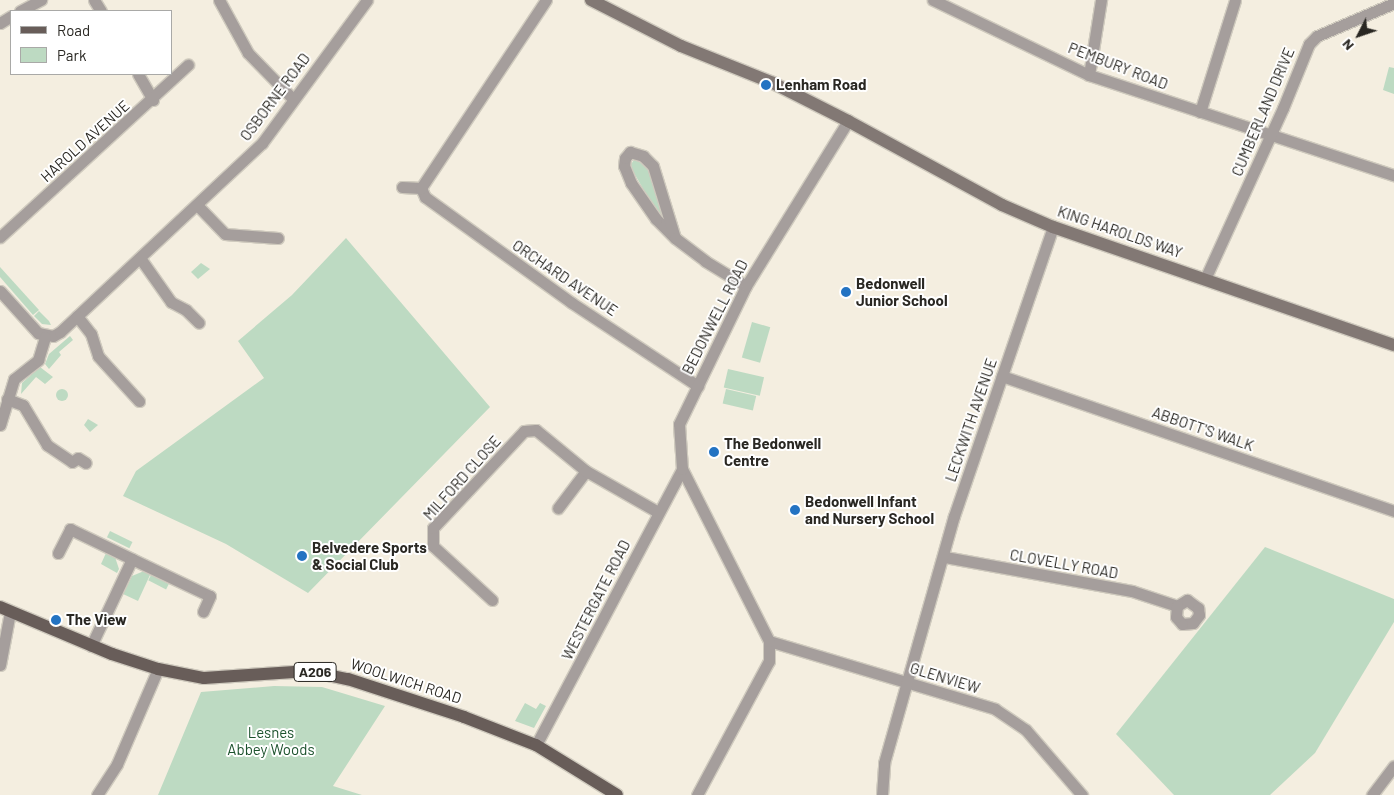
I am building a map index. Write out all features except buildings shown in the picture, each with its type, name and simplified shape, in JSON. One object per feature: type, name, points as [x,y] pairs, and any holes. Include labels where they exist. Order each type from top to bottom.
[{"type":"main road","name":"WOOLWICH ROAD","points":[[5,610],[91,646],[158,669],[204,678],[309,671],[348,678],[536,745],[617,795]]},
{"type":"street","points":[[22,10],[41,0]]},
{"type":"street","points":[[219,0],[253,60],[293,99]]},
{"type":"street","name":"OSBORNE ROAD","points":[[45,337],[60,332],[262,143],[367,0]]},
{"type":"street","points":[[402,188],[421,188],[546,0]]},
{"type":"street","points":[[591,0],[608,5],[681,46],[773,83],[848,121]]},
{"type":"street","name":"PEMBURY ROAD","points":[[933,0],[947,3],[1089,75],[1200,112],[1272,133],[1394,175]]},
{"type":"street","points":[[1089,75],[1102,0]]},
{"type":"street","points":[[1200,112],[1235,0]]},
{"type":"street","name":"CUMBERLAND DRIVE","points":[[1205,279],[1312,40],[1394,3]]},
{"type":"street","name":"HAROLD AVENUE","points":[[0,237],[153,100],[188,65]]},
{"type":"street","points":[[139,75],[153,100]]},
{"type":"street","name":"KING HAROLDS WAY","points":[[848,121],[1002,205],[1054,227],[1394,345]]},
{"type":"street","name":"BEDONWELL ROAD","points":[[769,641],[682,469],[679,424],[746,286],[848,121]]},
{"type":"street","points":[[675,238],[653,166],[643,156],[630,152],[625,158],[624,166],[631,183],[656,218],[675,238],[705,261],[746,286]]},
{"type":"street","name":"ORCHARD AVENUE","points":[[421,188],[425,197],[572,303],[698,386]]},
{"type":"street","points":[[197,205],[225,234],[278,238]]},
{"type":"street","name":"LECKWITH AVENUE","points":[[882,795],[884,763],[945,557],[958,503],[1054,227]]},
{"type":"street","points":[[140,258],[170,302],[186,310],[199,323]]},
{"type":"street","points":[[0,291],[38,333],[45,337],[38,360],[14,379],[4,402],[0,425]]},
{"type":"street","points":[[77,316],[92,334],[98,356],[139,401]]},
{"type":"street","name":"ABBOTT'S WALK","points":[[1002,376],[1394,511]]},
{"type":"street","points":[[4,402],[23,405],[47,446],[72,462],[78,458],[86,463]]},
{"type":"street","name":"MILFORD CLOSE","points":[[492,600],[433,546],[434,528],[524,431],[536,430],[586,471],[658,512]]},
{"type":"street","name":"WESTERGATE ROAD","points":[[536,745],[682,469]]},
{"type":"street","points":[[558,508],[586,471]]},
{"type":"street","points":[[58,553],[70,529],[132,559],[212,592],[203,612]]},
{"type":"street","name":"CLOVELLY ROAD","points":[[945,557],[1132,591],[1177,606]]},
{"type":"street","points":[[91,646],[132,559]]},
{"type":"street","points":[[0,665],[5,610]]},
{"type":"street","points":[[697,795],[769,661],[769,641]]},
{"type":"street","name":"GLENVIEW","points":[[769,641],[995,709],[1026,730],[1082,795]]},
{"type":"street","points":[[97,795],[117,764],[158,669]]},
{"type":"street","points":[[1372,795],[1394,766]]},
{"type":"green space","points":[[1389,67],[1394,68],[1394,94],[1383,90]]},
{"type":"green space","points":[[635,158],[648,166],[666,221],[650,201],[630,166]]},
{"type":"green space","points":[[346,238],[490,407],[308,593],[226,544],[123,496],[136,471],[264,378],[238,341],[292,295]]},
{"type":"green space","points":[[201,263],[210,269],[198,279],[191,272]]},
{"type":"green space","points":[[0,267],[39,310],[33,315],[0,277]]},
{"type":"green space","points":[[39,311],[51,325],[42,324],[34,316]]},
{"type":"green space","points":[[752,322],[770,327],[760,363],[742,358]]},
{"type":"green space","points":[[70,336],[73,340],[59,352],[61,355],[49,369],[45,364],[49,354]]},
{"type":"green space","points":[[40,367],[53,377],[45,384],[36,377],[21,394],[22,383]]},
{"type":"green space","points":[[728,369],[764,377],[760,396],[724,388]]},
{"type":"green space","points":[[60,389],[64,389],[68,395],[64,401],[60,401],[56,397],[56,393]]},
{"type":"green space","points":[[726,389],[756,396],[753,411],[723,404]]},
{"type":"green space","points":[[88,419],[98,425],[90,432],[84,425]]},
{"type":"green space","points":[[110,531],[132,542],[129,548],[107,537]]},
{"type":"green space","points":[[1265,547],[1394,599],[1394,622],[1315,753],[1270,795],[1174,795],[1116,734]]},
{"type":"green space","points":[[106,553],[115,557],[119,569],[117,573],[101,564]]},
{"type":"green space","points":[[144,571],[150,575],[138,601],[123,594],[132,576]]},
{"type":"green space","points":[[151,575],[169,584],[166,589],[148,580]]},
{"type":"green space","points":[[590,603],[599,608],[588,627],[580,622]]},
{"type":"green space","name":"Lesnes Abbey Woods","points":[[274,686],[322,687],[385,706],[333,786],[362,795],[158,795],[201,692]]},
{"type":"green space","points":[[525,703],[536,709],[540,703],[546,706],[534,728],[515,721]]},
{"type":"place","name":"Lenham Road","points":[[766,85]]},
{"type":"place","name":"Bedonwell Junior School","points":[[846,292]]},
{"type":"place","name":"The Bedonwell Centre","points":[[714,452]]},
{"type":"place","name":"Bedonwell Infant and Nursery School","points":[[795,510]]},
{"type":"place","name":"Belvedere Sports & Social Club","points":[[302,556]]},
{"type":"place","name":"The View","points":[[56,620]]}]
